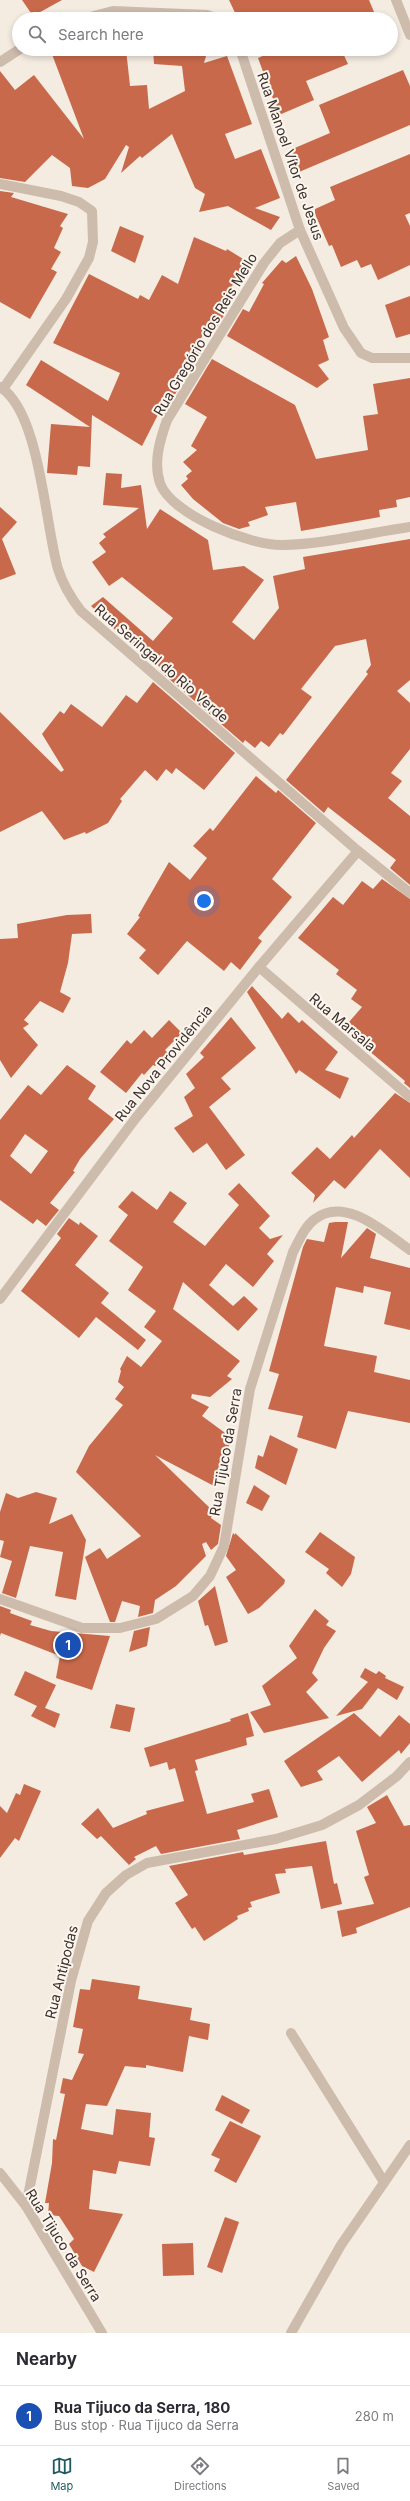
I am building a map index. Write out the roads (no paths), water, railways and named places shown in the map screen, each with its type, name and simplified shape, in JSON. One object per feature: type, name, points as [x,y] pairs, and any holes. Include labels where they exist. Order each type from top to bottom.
[{"type":"street","points":[[396,0],[410,35]]},
{"type":"street","points":[[109,12],[136,12]]},
{"type":"street","points":[[0,62],[12,54]]},
{"type":"street","name":"Rua Manoel Vítor de Jesus","points":[[242,56],[300,230],[344,328],[361,353],[372,358],[410,358]]},
{"type":"street","points":[[0,184],[79,202],[92,211],[94,223],[90,258],[66,299],[1,388]]},
{"type":"street","name":"Rua Gregório dos Reis Mello","points":[[300,230],[280,243],[264,263],[167,420],[160,441],[157,462],[160,483],[168,496],[184,509],[230,535],[256,543],[283,545],[410,527]]},
{"type":"street","name":"Rua Seringal do Rio Verde","points":[[1,388],[24,417],[58,569],[68,595],[99,628],[358,851],[410,893]]},
{"type":"street","name":"Rua Nova Providência","points":[[0,1299],[135,1119],[259,967],[358,851]]},
{"type":"street","name":"Rua Marsala","points":[[259,967],[410,1097]]},
{"type":"street","name":"Rua Tijuco da Serra","points":[[0,1599],[82,1628],[120,1628],[156,1619],[193,1596],[210,1576],[224,1546],[250,1388],[293,1252],[302,1233],[314,1219],[325,1214],[344,1212],[362,1218],[410,1250]]},
{"type":"street","name":"Rua Antipodas","points":[[26,2206],[71,1980],[88,1920],[106,1893],[126,1875],[147,1863],[276,1839],[322,1825],[359,1805],[397,1776],[410,1762]]},
{"type":"street","points":[[290,2033],[384,2182]]},
{"type":"street","points":[[291,2333],[341,2245],[410,2145]]},
{"type":"street","name":"Rua Tijuco da Serra","points":[[0,2173],[26,2206],[102,2333]]},
{"type":"place","name":"Rua Tijuco da Serra, 180","points":[[68,1645]]}]
